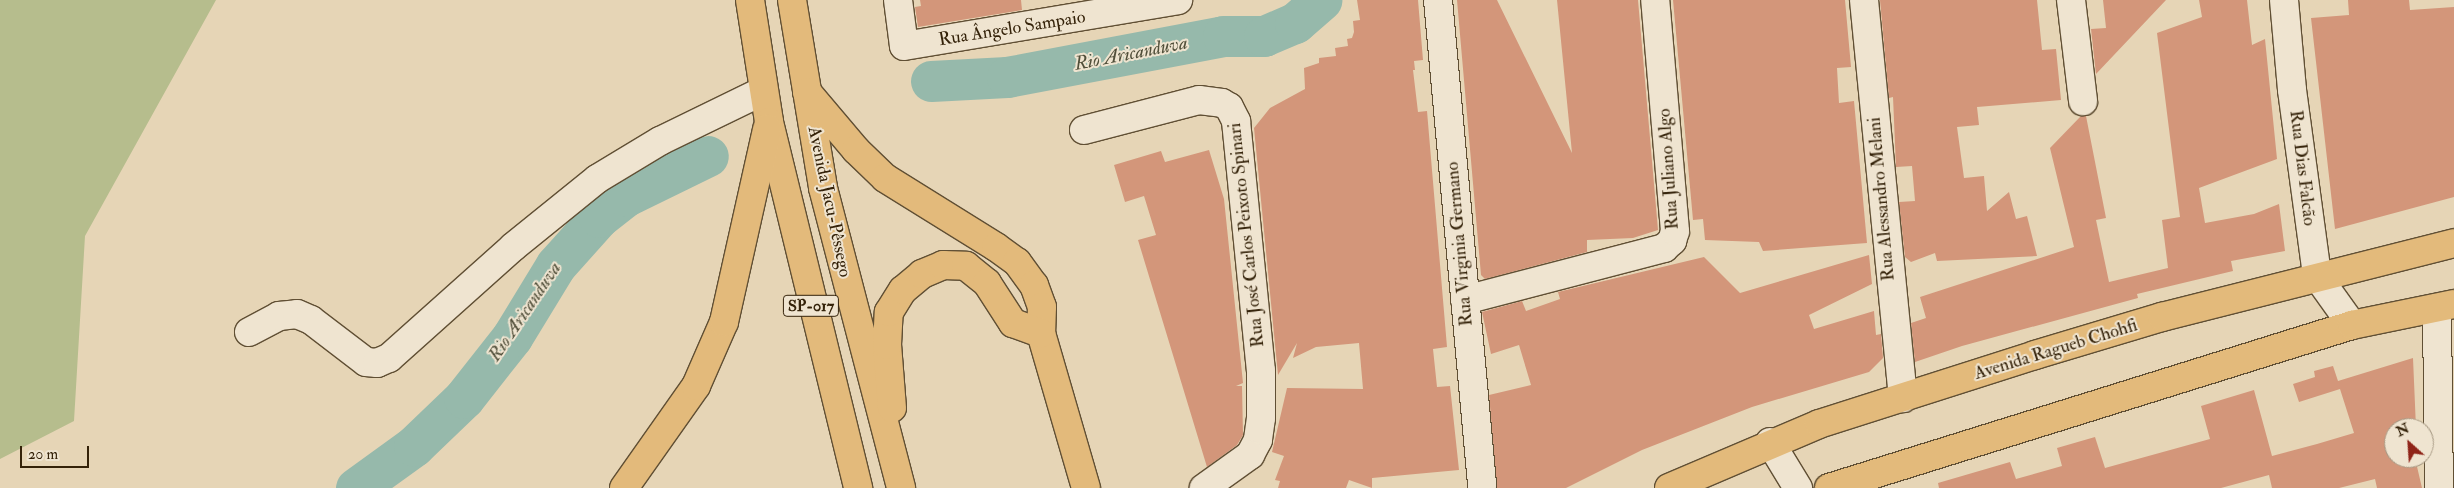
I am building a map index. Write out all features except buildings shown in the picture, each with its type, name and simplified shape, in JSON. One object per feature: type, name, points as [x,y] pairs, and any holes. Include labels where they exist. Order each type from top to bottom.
[{"type":"main road","name":"SP-017","points":[[750,0],[768,122],[858,488]]},
{"type":"main road","name":"Avenida Jacu-Pêssego","points":[[792,0],[827,206],[901,488]]},
{"type":"main road","points":[[807,92],[856,150],[885,178],[957,220],[1017,262],[1034,285],[1042,307],[1041,333],[1086,488]]},
{"type":"main road","points":[[624,488],[696,386],[724,322],[768,122]]},
{"type":"main road","name":"Avenida Ragueb Chohfi","points":[[1669,488],[1770,442],[1903,398],[2162,317],[2317,276],[2454,243]]},
{"type":"main road","points":[[886,431],[893,404],[887,345],[889,312],[903,290],[922,274],[943,265],[966,266],[987,283],[1013,323],[1041,333]]},
{"type":"main road","points":[[1829,488],[2352,325],[2446,306]]},
{"type":"street","name":"Rua Ângelo Sampaio","points":[[898,0],[904,46],[1178,0]]},
{"type":"street","name":"Rua Virginia Germano","points":[[1438,0],[1482,488]]},
{"type":"street","name":"Rua Juliano Algo","points":[[1465,300],[1664,248],[1672,241],[1675,231],[1656,0]]},
{"type":"street","name":"Rua Alessandro Melani","points":[[1864,0],[1903,398]]},
{"type":"street","points":[[2071,0],[2082,101]]},
{"type":"street","name":"Rua Dias Falcão","points":[[2284,0],[2292,90],[2317,276],[2352,325]]},
{"type":"street","points":[[250,332],[278,316],[297,314],[311,320],[366,362],[377,363],[389,358],[513,247],[597,178],[660,140],[763,91]]},
{"type":"street","name":"Rua José Carlos Peixoto Spinari","points":[[1084,130],[1199,100],[1222,103],[1229,107],[1236,121],[1261,372],[1260,418],[1258,440],[1250,455],[1204,488]]},
{"type":"street","points":[[2439,488],[2446,306]]},
{"type":"street","points":[[1770,442],[1798,488]]},
{"type":"green space","points":[[0,0],[216,0],[85,236],[74,421],[0,459]]},
{"type":"waterway","name":"Rio Aricanduva","points":[[931,81],[1007,77],[1223,36],[1264,36],[1295,23],[1321,0]]},
{"type":"waterway","name":"Rio Aricanduva","points":[[356,488],[414,446],[464,398],[512,337],[556,265],[599,217],[626,196],[708,156]]}]
